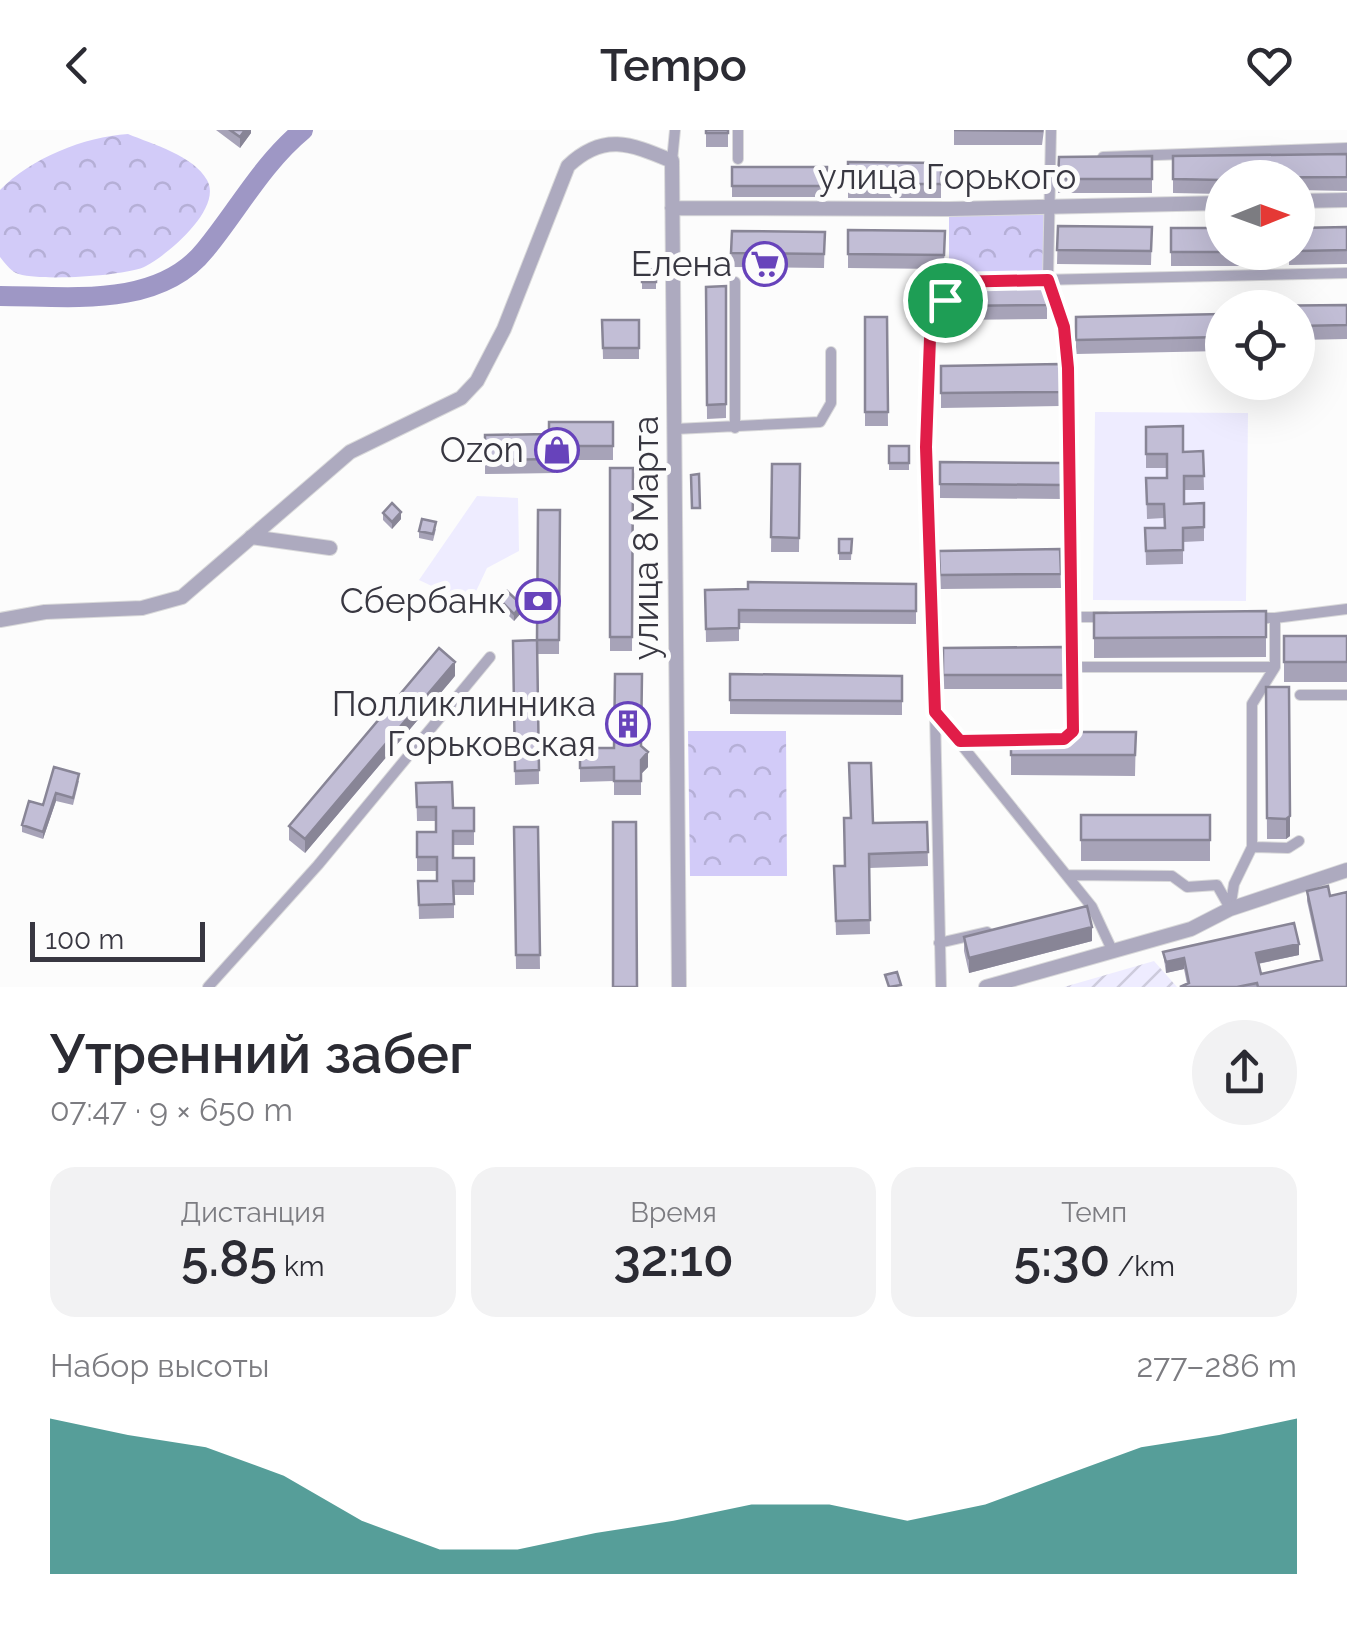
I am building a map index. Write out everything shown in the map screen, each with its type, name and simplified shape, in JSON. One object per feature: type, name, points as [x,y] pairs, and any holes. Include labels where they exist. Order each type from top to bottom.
[{"type":"street","points":[[0,620],[45,612],[142,608],[182,597],[350,452],[390,429],[439,410],[477,381],[504,329],[568,166],[580,154],[604,142],[627,142],[672,161],[675,130]]},
{"type":"street","points":[[738,130],[738,159]]},
{"type":"street","points":[[960,741],[1064,739],[1073,731],[1068,368],[1064,327],[1048,280],[1051,130]]},
{"type":"street","points":[[1086,158],[1347,148]]},
{"type":"street","points":[[1049,159],[1067,158]]},
{"type":"street","name":"улица 8 Марта","points":[[672,161],[678,987]]},
{"type":"street","points":[[1315,201],[1347,200]]},
{"type":"street","name":"улица Горького","points":[[672,208],[1205,203]]},
{"type":"street","points":[[942,987],[926,447],[930,338],[941,318],[949,282],[1347,273]]},
{"type":"street","points":[[735,282],[735,428]]},
{"type":"street","points":[[675,429],[820,422],[832,403],[831,352]]},
{"type":"street","points":[[251,537],[330,548]]},
{"type":"street","points":[[1238,618],[1275,618],[1347,608]]},
{"type":"street","points":[[1071,617],[1127,617]]},
{"type":"street","points":[[1230,909],[1234,884],[1252,847],[1252,704],[1275,667],[1275,618]]},
{"type":"street","points":[[208,987],[266,926],[490,657]]},
{"type":"street","points":[[1073,667],[1275,667]]},
{"type":"street","points":[[1300,695],[1347,695]]},
{"type":"street","points":[[935,712],[1068,875],[1092,908],[1113,952]]},
{"type":"street","points":[[1252,847],[1288,848],[1299,841]]},
{"type":"street","points":[[986,987],[1190,929],[1230,909],[1347,870]]},
{"type":"street","points":[[1068,875],[1172,876],[1187,887],[1217,885],[1230,909]]},
{"type":"street","points":[[1073,912],[1092,908]]},
{"type":"street","points":[[939,943],[996,930]]},
{"type":"shaded area","points":[[1095,412],[1248,413],[1246,601],[1093,600]]},
{"type":"shaded area","points":[[477,496],[518,498],[519,551],[487,568],[470,604],[419,580]]},
{"type":"shaded area","points":[[1154,961],[1177,987],[1064,987]]},
{"type":"green space","points":[[128,134],[183,158],[207,180],[207,204],[191,229],[167,251],[136,270],[61,277],[26,276],[12,270],[0,257],[0,190],[27,168],[59,151]]},
{"type":"green space","points":[[1048,207],[1048,279],[949,282],[949,209]]},
{"type":"green space","points":[[688,731],[786,731],[787,876],[690,876]]},
{"type":"building","points":[[728,130],[728,133],[706,133]]},
{"type":"building","points":[[1347,154],[1347,177],[1315,177],[1315,160],[1205,160],[1205,180],[1173,179],[1173,156]]},
{"type":"building","points":[[1152,156],[1152,179],[1058,179],[1059,157]]},
{"type":"building","points":[[848,162],[941,163],[941,184],[848,184]]},
{"type":"building","points":[[732,167],[827,167],[827,186],[732,186]]},
{"type":"building","points":[[1058,226],[1152,227],[1151,251],[1057,250]]},
{"type":"building","points":[[1347,227],[1347,250],[1315,251],[1315,228]]},
{"type":"building","points":[[1171,228],[1205,228],[1205,252],[1171,252]]},
{"type":"building","points":[[848,230],[945,231],[944,255],[848,254]]},
{"type":"building","points":[[732,231],[825,232],[824,254],[731,253]]},
{"type":"building","points":[[642,269],[656,269],[656,282],[642,282]]},
{"type":"building","points":[[1044,281],[1047,305],[954,306],[955,282]]},
{"type":"building","points":[[726,286],[726,404],[707,405],[706,287]]},
{"type":"building","points":[[1315,305],[1347,305],[1347,325],[1315,326]]},
{"type":"building","points":[[1205,314],[1205,337],[1076,340],[1076,317]]},
{"type":"building","points":[[865,317],[887,317],[888,412],[865,412]]},
{"type":"building","points":[[602,320],[639,320],[639,348],[603,348]]},
{"type":"building","points":[[1060,364],[1060,392],[941,393],[941,366]]},
{"type":"building","points":[[549,422],[613,422],[613,446],[555,446],[555,459],[485,460],[485,435],[549,434]]},
{"type":"building","points":[[1183,426],[1183,452],[1203,451],[1204,476],[1184,476],[1184,504],[1204,503],[1204,527],[1183,528],[1183,550],[1146,551],[1145,528],[1165,528],[1164,504],[1147,504],[1146,478],[1167,478],[1167,454],[1146,454],[1146,427]]},
{"type":"building","points":[[889,446],[909,446],[909,463],[889,463]]},
{"type":"building","points":[[940,462],[1061,463],[1062,485],[940,484]]},
{"type":"building","points":[[772,464],[800,464],[799,538],[771,537]]},
{"type":"building","points":[[610,468],[633,468],[632,637],[610,637]]},
{"type":"building","points":[[699,474],[700,508],[692,508],[691,475]]},
{"type":"building","points":[[392,503],[401,512],[392,522],[383,513]]},
{"type":"building","points":[[538,510],[560,510],[559,640],[537,640]]},
{"type":"building","points":[[422,519],[436,522],[433,534],[419,531]]},
{"type":"building","points":[[839,539],[852,539],[851,553],[839,553]]},
{"type":"building","points":[[1060,549],[1061,574],[940,575],[939,551]]},
{"type":"building","points":[[748,582],[916,584],[916,611],[739,610],[739,628],[706,629],[705,590],[748,589]]},
{"type":"building","points":[[507,591],[522,605],[514,614],[499,599]]},
{"type":"building","points":[[1266,611],[1266,637],[1094,638],[1094,613]]},
{"type":"building","points":[[1284,636],[1347,636],[1347,662],[1284,662]]},
{"type":"building","points":[[537,640],[539,770],[515,771],[513,641]]},
{"type":"building","points":[[1063,647],[1064,675],[943,675],[943,648]]},
{"type":"building","points":[[439,648],[455,662],[305,839],[289,826]]},
{"type":"building","name":"Полликлинника Горьковская","points":[[615,674],[642,674],[641,746],[648,752],[641,760],[641,781],[614,781],[614,767],[580,768],[580,748],[614,748]]},
{"type":"building","points":[[730,674],[902,676],[902,701],[730,700]]},
{"type":"building","points":[[1266,687],[1289,687],[1290,816],[1286,819],[1267,818]]},
{"type":"building","points":[[1011,732],[1136,732],[1135,755],[1011,755]]},
{"type":"building","points":[[849,763],[871,763],[873,823],[927,822],[928,852],[869,854],[870,920],[836,921],[834,866],[845,866],[844,818],[851,818]]},
{"type":"building","points":[[54,767],[79,774],[73,798],[56,793],[43,832],[22,825],[29,801],[43,805]]},
{"type":"building","points":[[452,782],[453,808],[474,808],[474,831],[453,831],[453,858],[474,858],[474,881],[453,881],[454,904],[419,905],[418,881],[437,881],[437,857],[417,857],[417,832],[436,832],[436,807],[417,807],[416,783]]},
{"type":"building","points":[[1081,815],[1210,815],[1210,840],[1081,840]]},
{"type":"building","points":[[613,822],[636,822],[637,987],[613,987]]},
{"type":"building","points":[[514,827],[538,827],[540,955],[516,955]]},
{"type":"building","points":[[1328,886],[1330,896],[1347,892],[1347,987],[1258,987],[1257,983],[1180,987],[1189,983],[1184,958],[1166,962],[1163,952],[1294,923],[1299,944],[1256,953],[1261,974],[1322,960],[1307,891]]},
{"type":"building","points":[[1087,906],[1092,927],[969,958],[964,937]]},
{"type":"building","points":[[897,972],[901,985],[889,987],[885,975]]},
{"type":"waterway","points":[[0,296],[110,295],[163,282],[205,250],[263,172],[303,130]]},
{"type":"place","name":"Елена","points":[[765,264]]},
{"type":"place","name":"Ozon","points":[[557,450]]},
{"type":"place","name":"Сбербанк","points":[[538,601]]},
{"type":"place","name":"Полликлинника Горьковская","points":[[628,724]]},
{"type":"route","points":[[1048,280],[1064,327],[1075,702],[1073,731],[1064,739],[960,741],[935,712],[926,447],[930,338],[945,300],[949,282],[1048,280]]}]
